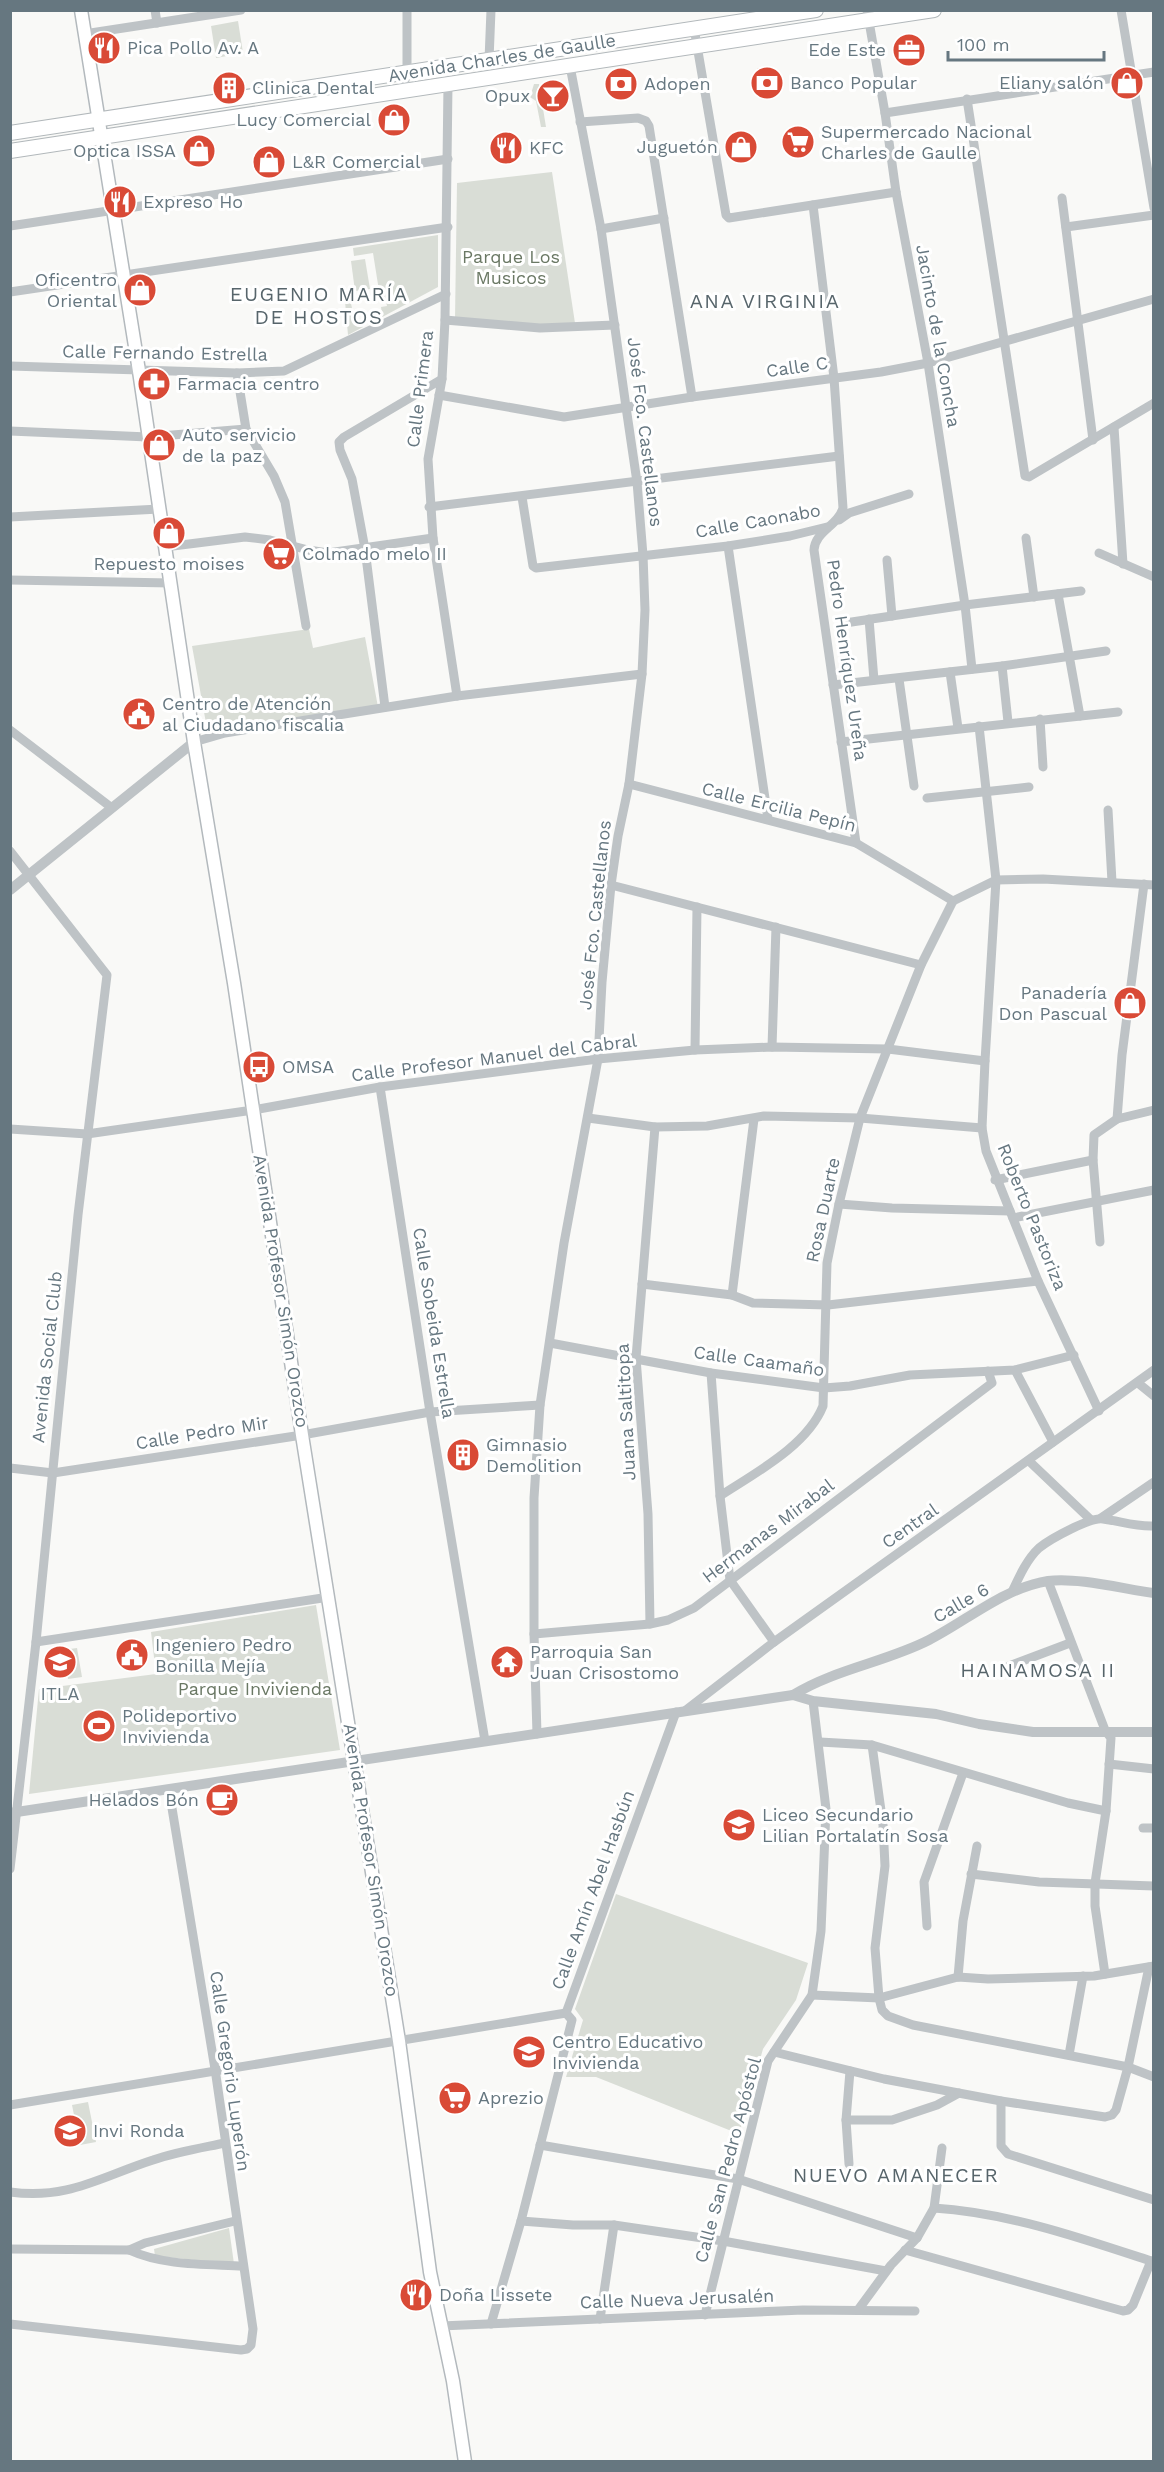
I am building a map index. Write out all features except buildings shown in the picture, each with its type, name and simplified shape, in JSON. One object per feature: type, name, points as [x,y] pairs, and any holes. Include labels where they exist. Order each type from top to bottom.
[{"type":"main road","name":"Avenida Profesor Simón Orozco","points":[[81,10],[139,371],[194,742],[254,1110],[302,1435],[356,1762],[399,2041],[429,2264],[465,2462]]},
{"type":"main road","name":"Avenida Charles de Gaulle","points":[[10,133],[816,10]]},
{"type":"main road","name":"Avenida Charles de Gaulle","points":[[10,151],[697,46],[868,15],[934,10]]},
{"type":"street","points":[[155,10],[157,23]]},
{"type":"street","points":[[84,34],[241,10]]},
{"type":"street","points":[[402,92],[407,72],[407,10]]},
{"type":"street","points":[[489,60],[491,10]]},
{"type":"street","points":[[1121,10],[1152,184],[1154,208]]},
{"type":"street","name":"Jacinto de la Concha","points":[[868,15],[896,192],[928,363],[965,605],[972,669]]},
{"type":"street","points":[[694,28],[726,215],[729,218],[896,192]]},
{"type":"street","name":"José Fco. Castellanos","points":[[537,1734],[534,1498],[540,1405],[564,1243],[598,1059],[611,885],[629,784],[642,674],[645,610],[637,482],[602,229],[570,66]]},
{"type":"street","points":[[885,113],[1154,72]]},
{"type":"street","name":"Calle Primera","points":[[448,84],[446,320],[440,395],[428,459],[429,507],[457,696]]},
{"type":"street","points":[[967,99],[1024,475],[1026,477],[1093,440],[1154,403]]},
{"type":"street","points":[[580,122],[638,118],[646,121],[649,126],[692,397]]},
{"type":"street","points":[[10,226],[448,159]]},
{"type":"street","points":[[1062,198],[1093,440]]},
{"type":"street","name":"Pedro Henríquez Ureña","points":[[813,206],[834,378],[842,511],[817,539],[814,550],[856,843]]},
{"type":"street","points":[[1066,227],[1154,215]]},
{"type":"street","points":[[602,229],[664,218]]},
{"type":"street","points":[[10,292],[448,227]]},
{"type":"street","name":"Calle Fernando Estrella","points":[[10,366],[237,373],[284,371],[446,294]]},
{"type":"street","name":"Calle C","points":[[440,395],[564,417],[928,363],[1154,299]]},
{"type":"street","points":[[446,320],[540,328],[615,325]]},
{"type":"street","points":[[237,373],[246,429],[280,489],[294,546],[306,626]]},
{"type":"street","points":[[385,707],[365,549],[352,479],[339,442],[442,379]]},
{"type":"street","points":[[1114,427],[1123,564]]},
{"type":"street","points":[[10,431],[148,437],[246,429]]},
{"type":"street","points":[[429,507],[839,456]]},
{"type":"street","name":"Calle Caonabo","points":[[522,497],[534,568],[728,546],[790,536],[831,526],[849,513],[909,494]]},
{"type":"street","points":[[10,518],[159,509]]},
{"type":"street","points":[[165,547],[244,537],[270,540],[328,553],[433,538]]},
{"type":"street","points":[[1026,538],[1034,597]]},
{"type":"street","points":[[728,546],[768,819]]},
{"type":"street","points":[[1099,553],[1154,577]]},
{"type":"street","points":[[887,560],[892,616]]},
{"type":"street","points":[[10,580],[171,583]]},
{"type":"street","points":[[844,623],[1081,591]]},
{"type":"street","points":[[1058,594],[1080,716]]},
{"type":"street","points":[[869,619],[874,681]]},
{"type":"street","points":[[833,686],[1106,651]]},
{"type":"street","points":[[1002,666],[1008,722]]},
{"type":"street","points":[[950,672],[958,728]]},
{"type":"street","points":[[10,890],[194,742],[225,733],[457,696],[642,674]]},
{"type":"street","points":[[899,679],[914,786]]},
{"type":"street","points":[[841,742],[1008,722],[1118,712]]},
{"type":"street","points":[[1040,719],[1044,767]]},
{"type":"street","name":"Roberto Pastoriza","points":[[979,726],[996,880],[982,1128],[986,1151],[995,1180],[1012,1215],[1038,1281],[1099,1411]]},
{"type":"street","points":[[10,730],[112,808]]},
{"type":"street","name":"Calle Ercilia Pepín","points":[[629,784],[856,843],[953,901]]},
{"type":"street","points":[[927,798],[1029,787]]},
{"type":"street","points":[[1108,810],[1112,882]]},
{"type":"street","name":"Avenida Social Club","points":[[10,851],[107,975],[87,1134],[36,1642],[13,1813],[10,1869]]},
{"type":"street","points":[[953,901],[996,880],[1043,879],[1149,885],[1122,1055],[1117,1119]]},
{"type":"street","points":[[611,885],[921,965]]},
{"type":"street","name":"Rosa Duarte","points":[[720,1496],[768,1464],[808,1432],[823,1406],[828,1305],[825,1296],[827,1263],[860,1118],[921,965],[953,901]]},
{"type":"street","points":[[695,1050],[697,908]]},
{"type":"street","points":[[772,1047],[776,927]]},
{"type":"street","name":"Calle Profesor Manuel del Cabral","points":[[10,1129],[87,1134],[254,1110],[380,1088],[598,1059],[695,1050],[772,1047],[888,1049],[985,1061]]},
{"type":"street","name":"Calle Sobeida Estrella","points":[[380,1088],[430,1412],[485,1742]]},
{"type":"street","points":[[1100,1242],[1093,1160],[1094,1135],[1117,1119],[1154,1110]]},
{"type":"street","points":[[588,1118],[655,1127],[707,1126],[764,1116],[860,1118],[982,1128]]},
{"type":"street","points":[[732,1295],[754,1119]]},
{"type":"street","name":"Juana Saltitopa","points":[[650,1624],[648,1514],[636,1358],[655,1127]]},
{"type":"street","points":[[995,1180],[1093,1160]]},
{"type":"street","points":[[839,1204],[1012,1215],[1096,1203],[1154,1190]]},
{"type":"street","points":[[642,1284],[732,1295],[753,1302],[828,1305],[1038,1281]]},
{"type":"street","name":"Calle Caamaño","points":[[550,1343],[711,1373],[824,1388],[859,1385],[910,1375],[1015,1370],[1074,1354]]},
{"type":"street","points":[[1015,1370],[1053,1442]]},
{"type":"street","name":"Central","points":[[681,1711],[1154,1370]]},
{"type":"street","name":"Hermanas Mirabal","points":[[534,1634],[650,1624],[668,1620],[694,1608],[992,1383],[988,1371]]},
{"type":"street","points":[[711,1373],[720,1496],[730,1580],[774,1642]]},
{"type":"street","points":[[1138,1383],[1154,1396]]},
{"type":"street","name":"Calle Pedro Mir","points":[[10,1468],[52,1473],[302,1435],[430,1412],[540,1405]]},
{"type":"street","points":[[1029,1461],[1090,1520]]},
{"type":"street","points":[[1012,1592],[1023,1570],[1039,1548],[1090,1520],[1101,1518],[1154,1482]]},
{"type":"street","points":[[1101,1518],[1138,1527],[1154,1526]]},
{"type":"street","points":[[1048,1581],[1070,1643],[1108,1734],[1106,1811],[1095,1883],[1095,1906],[1105,1974]]},
{"type":"street","name":"Calle 6","points":[[793,1695],[811,1684],[928,1641],[1012,1592],[1048,1581],[1154,1593]]},
{"type":"street","points":[[36,1642],[329,1597]]},
{"type":"street","points":[[1009,1666],[1070,1643]]},
{"type":"street","points":[[13,1813],[793,1695],[813,1701],[936,1714],[979,1724],[1033,1732],[1108,1734],[1154,1732]]},
{"type":"street","name":"Calle San Pedro Apóstol","points":[[705,2315],[768,2061],[813,1995],[821,1931],[826,1809],[820,1742],[813,1701]]},
{"type":"street","name":"Calle Amín Abel Hasbún","points":[[491,2324],[521,2221],[572,2020],[566,2013],[681,1711]]},
{"type":"street","points":[[820,1742],[872,1745],[1068,1803],[1106,1811]]},
{"type":"street","points":[[872,1745],[883,1825],[885,1866],[875,1948],[882,2010],[899,2021],[1128,2067],[1154,2077]]},
{"type":"street","points":[[1109,1764],[1154,1769]]},
{"type":"street","points":[[927,1926],[924,1882],[963,1773]]},
{"type":"street","name":"Calle Gregorio Luperón","points":[[10,2324],[241,2350],[251,2345],[253,2337],[215,2069],[170,1790]]},
{"type":"street","points":[[958,1977],[963,1921],[977,1846]]},
{"type":"street","points":[[971,1874],[1039,1882],[1154,1886]]},
{"type":"street","points":[[774,2052],[850,2071],[959,2093],[1105,2117],[1112,2115],[1116,2110],[1151,1967],[1083,1976],[988,1979],[958,1977],[879,1998],[813,1995]]},
{"type":"street","points":[[1069,2055],[1083,1976]]},
{"type":"street","points":[[10,2105],[215,2069],[566,2013]]},
{"type":"street","points":[[849,2164],[846,2120],[850,2071]]},
{"type":"street","points":[[846,2120],[892,2120],[937,2105],[959,2093]]},
{"type":"street","points":[[1001,2101],[1001,2146],[1008,2154],[1154,2200]]},
{"type":"street","points":[[10,2192],[49,2195],[74,2190],[156,2159],[225,2143]]},
{"type":"street","points":[[540,2145],[738,2179],[917,2238]]},
{"type":"street","points":[[858,2310],[886,2271],[917,2238],[934,2208],[942,2148]]},
{"type":"street","points":[[905,2250],[1123,2311],[1132,2306],[1152,2262],[1042,2225],[965,2210],[934,2208]]},
{"type":"street","points":[[10,2249],[129,2250],[145,2243],[236,2221]]},
{"type":"street","points":[[521,2221],[614,2225],[723,2241],[886,2271]]},
{"type":"street","points":[[600,2319],[614,2225]]},
{"type":"street","points":[[129,2250],[144,2257],[173,2262],[243,2266]]},
{"type":"street","name":"Calle Nueva Jerusalén","points":[[441,2326],[858,2310],[915,2311]]},
{"type":"green space","points":[[238,21],[243,53],[216,58],[211,26]]},
{"type":"green space","points":[[534,84],[539,84],[546,127],[541,127],[536,101],[530,97]]},
{"type":"green space","name":"Parque Los Musicos","points":[[552,172],[575,323],[542,325],[455,319],[457,183]]},
{"type":"green space","points":[[438,235],[438,287],[373,322],[372,317],[382,314],[381,307],[387,306],[385,297],[380,297],[373,253],[354,256],[353,248]]},
{"type":"green space","points":[[365,259],[370,289],[355,291],[351,261]]},
{"type":"green space","points":[[350,299],[355,322],[362,321],[363,327],[348,335],[345,301]]},
{"type":"green space","points":[[309,629],[313,648],[365,637],[378,707],[208,734],[192,646]]},
{"type":"green space","name":"Parque Invivienda","points":[[316,1605],[340,1750],[29,1794],[39,1689],[156,1674],[151,1632]]},
{"type":"green space","points":[[77,1648],[82,1677],[68,1679],[63,1650]]},
{"type":"green space","points":[[616,1894],[808,1963],[796,2000],[763,2049],[739,2134],[596,2077],[566,2077],[583,2020],[575,2009]]},
{"type":"green space","points":[[88,2102],[96,2142],[80,2145],[72,2105]]},
{"type":"green space","points":[[229,2228],[234,2264],[155,2256],[154,2249]]},
{"type":"place","name":"Pica Pollo Av. A","points":[[104,48]]},
{"type":"place","name":"Ede Este","points":[[909,50]]},
{"type":"place","name":"Banco Popular","points":[[767,83]]},
{"type":"place","name":"Eliany salón","points":[[1127,83]]},
{"type":"place","name":"Adopen","points":[[621,84]]},
{"type":"place","name":"Clinica Dental","points":[[229,88]]},
{"type":"place","name":"Opux","points":[[553,96]]},
{"type":"place","name":"Lucy Comercial","points":[[394,120]]},
{"type":"place","name":"Supermercado Nacional Charles de Gaulle","points":[[798,142]]},
{"type":"place","name":"Juguetón","points":[[741,147]]},
{"type":"place","name":"KFC","points":[[506,148]]},
{"type":"place","name":"Optica ISSA","points":[[199,151]]},
{"type":"place","name":"L&R Comercial","points":[[269,162]]},
{"type":"place","name":"Expreso Ho","points":[[120,202]]},
{"type":"place","name":"Oficentro Oriental","points":[[140,290]]},
{"type":"place","name":"Farmacia centro","points":[[154,384]]},
{"type":"place","name":"Auto servicio de la paz","points":[[159,445]]},
{"type":"place","name":"Repuesto moises","points":[[169,533]]},
{"type":"place","name":"Colmado melo II","points":[[279,554]]},
{"type":"place","name":"Centro de Atención al Ciudadano fiscalia","points":[[139,714]]},
{"type":"place","name":"Panadería Don Pascual","points":[[1130,1003]]},
{"type":"place","name":"OMSA","points":[[259,1067]]},
{"type":"place","name":"Gimnasio Demolition","points":[[463,1455]]},
{"type":"place","name":"Ingeniero Pedro Bonilla Mejía","points":[[132,1655]]},
{"type":"place","name":"ITLA","points":[[60,1662]]},
{"type":"place","name":"Parroquia San Juan Crisostomo","points":[[507,1662]]},
{"type":"place","name":"Polideportivo Invivienda","points":[[99,1726]]},
{"type":"place","name":"Helados Bón","points":[[222,1800]]},
{"type":"place","name":"Liceo Secundario Lilian Portalatín Sosa","points":[[739,1825]]},
{"type":"place","name":"Centro Educativo Invivienda","points":[[529,2052]]},
{"type":"place","name":"Aprezio","points":[[455,2098]]},
{"type":"place","name":"Invi Ronda","points":[[70,2131]]},
{"type":"place","name":"Doña Lissete","points":[[416,2295]]},
{"type":"district","name":"ANA VIRGINIA","points":[[765,301]]},
{"type":"district","name":"EUGENIO MARÍA DE HOSTOS","points":[[319,306]]},
{"type":"district","name":"HAINAMOSA II","points":[[1038,1670]]},
{"type":"district","name":"NUEVO AMANECER","points":[[896,2175]]}]
